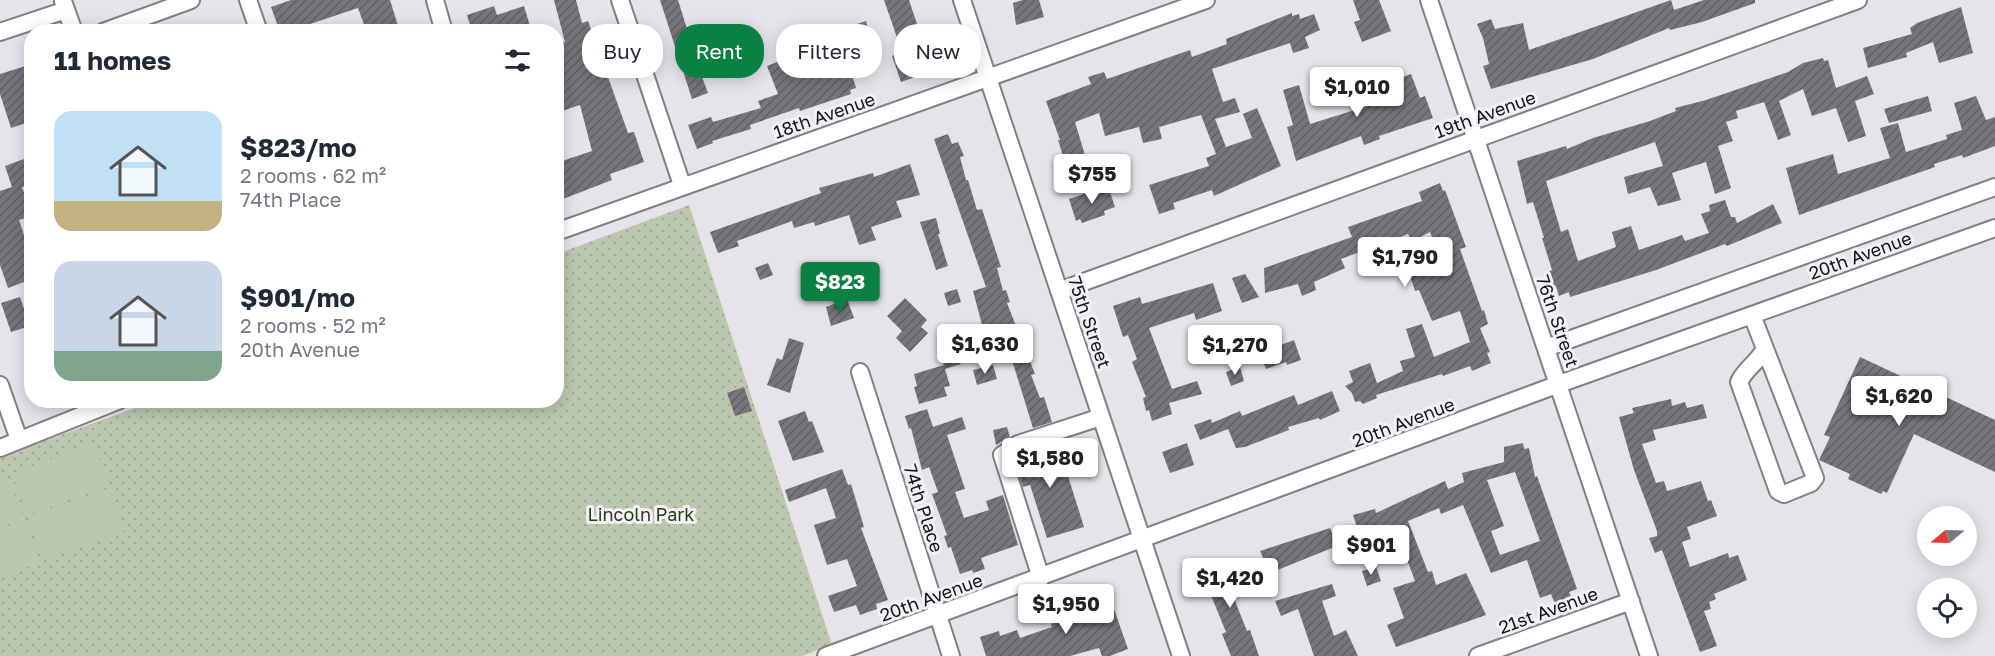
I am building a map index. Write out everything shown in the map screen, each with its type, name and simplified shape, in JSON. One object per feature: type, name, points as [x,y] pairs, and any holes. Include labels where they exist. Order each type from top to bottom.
[{"type":"street","points":[[125,24],[191,0]]},
{"type":"street","points":[[248,0],[256,24]]},
{"type":"street","points":[[435,0],[442,24]]},
{"type":"street","points":[[620,0],[682,185]]},
{"type":"street","name":"75th Street","points":[[962,0],[1181,656]]},
{"type":"street","name":"18th Avenue","points":[[564,229],[682,185],[1206,0]]},
{"type":"street","name":"76th Street","points":[[1429,0],[1649,656]]},
{"type":"street","name":"19th Avenue","points":[[1059,291],[1858,0]]},
{"type":"street","points":[[0,32],[65,5],[71,24]]},
{"type":"street","name":"20th Avenue","points":[[1546,348],[1995,187]]},
{"type":"street","name":"20th Avenue","points":[[826,656],[1559,384],[1995,228]]},
{"type":"street","points":[[1752,315],[1815,478],[1811,483],[1784,494],[1778,491],[1739,382],[1743,373],[1758,362],[1764,350]]},
{"type":"street","name":"74th Place","points":[[860,372],[951,656]]},
{"type":"street","points":[[0,385],[19,440]]},
{"type":"street","points":[[0,448],[100,408]]},
{"type":"street","points":[[1041,578],[1002,455],[1018,444],[1101,417]]},
{"type":"street","name":"21st Avenue","points":[[1478,656],[1630,601]]},
{"type":"green space","name":"Lincoln Park","points":[[689,205],[832,645],[802,656],[0,656],[0,457],[135,408],[564,408],[564,251]]},
{"type":"green space","points":[[93,443],[109,485],[28,515],[12,474]]},
{"type":"green space","points":[[7,475],[23,517],[0,526],[0,478]]},
{"type":"green space","points":[[109,488],[125,530],[44,560],[29,518]]},
{"type":"green space","points":[[25,520],[40,562],[0,577],[0,529]]},
{"type":"building","points":[[291,0],[390,0],[398,24],[364,24],[358,8],[310,24],[277,24],[271,7]]},
{"type":"building","points":[[554,0],[576,0],[582,23],[588,21],[589,24],[582,24],[582,78],[608,78],[628,133],[634,132],[644,162],[610,174],[612,180],[564,199],[564,160],[592,151],[580,105],[564,110],[564,24],[560,24]]},
{"type":"building","points":[[660,0],[678,0],[685,24],[675,24],[675,46]]},
{"type":"building","points":[[884,0],[909,0],[917,24],[894,24],[894,29]]},
{"type":"building","points":[[1023,0],[1039,0],[1044,17],[1016,25],[1013,3]]},
{"type":"building","points":[[1353,0],[1379,0],[1391,31],[1362,42],[1354,22],[1360,20]]},
{"type":"building","points":[[1671,0],[1674,10],[1704,0],[1755,0],[1755,3],[1702,22],[1670,30],[1669,28],[1593,59],[1491,89],[1483,66],[1489,64],[1477,24],[1491,19],[1495,29],[1523,23],[1529,50]]},
{"type":"building","points":[[494,6],[497,15],[524,6],[529,24],[470,24],[467,15]]},
{"type":"building","points":[[1961,7],[1973,53],[1939,63],[1933,42],[1906,53],[1907,57],[1868,68],[1863,48],[1912,34],[1910,28],[1917,23]]},
{"type":"building","points":[[1292,13],[1292,16],[1299,14],[1300,19],[1314,14],[1320,30],[1305,37],[1309,48],[1293,53],[1290,43],[1212,69],[1223,102],[1235,98],[1240,112],[1215,119],[1226,147],[1252,138],[1243,114],[1257,108],[1281,166],[1214,196],[1212,190],[1173,203],[1175,209],[1159,214],[1149,185],[1209,166],[1206,158],[1216,154],[1201,115],[1159,127],[1162,139],[1143,143],[1139,127],[1105,136],[1099,113],[1075,122],[1087,162],[1067,169],[1058,140],[1060,140],[1046,101],[1091,84],[1088,77],[1104,72],[1107,79],[1190,50],[1192,57],[1227,44],[1226,39]]},
{"type":"building","points":[[1823,58],[1824,61],[1828,60],[1836,88],[1867,76],[1874,94],[1855,101],[1866,136],[1848,142],[1836,108],[1812,116],[1803,89],[1779,101],[1791,135],[1778,140],[1764,102],[1736,111],[1738,118],[1726,122],[1733,141],[1718,146],[1731,188],[1715,194],[1706,162],[1672,173],[1681,200],[1658,206],[1650,187],[1628,194],[1624,177],[1663,166],[1655,142],[1546,181],[1561,232],[1568,229],[1578,261],[1616,247],[1612,232],[1631,226],[1639,250],[1682,235],[1685,241],[1709,233],[1701,214],[1710,211],[1709,205],[1725,200],[1731,217],[1735,217],[1737,223],[1773,204],[1782,223],[1727,246],[1725,244],[1656,270],[1570,297],[1569,292],[1559,296],[1556,286],[1552,288],[1547,272],[1552,270],[1542,238],[1544,238],[1533,202],[1527,204],[1517,161],[1566,146],[1567,149],[1593,138],[1650,121],[1676,111],[1675,108],[1706,100],[1788,72],[1803,63]]},
{"type":"building","points":[[776,62],[776,78],[853,78],[856,88],[850,90],[851,94],[800,111],[799,108],[750,125],[751,129],[712,141],[713,143],[697,149],[688,125],[711,117],[713,122],[761,108],[758,101],[778,94],[767,66]]},
{"type":"building","points":[[24,66],[24,124],[11,128],[0,94],[0,74]]},
{"type":"building","points":[[1411,74],[1420,98],[1425,96],[1433,118],[1379,136],[1380,139],[1364,145],[1361,136],[1296,161],[1287,127],[1293,125],[1283,90],[1299,85],[1310,124],[1377,103],[1369,83],[1382,78],[1384,84]]},
{"type":"building","points":[[685,78],[702,78],[708,93],[692,99]]},
{"type":"building","points":[[900,78],[912,78],[901,82]]},
{"type":"building","points":[[1928,96],[1932,111],[1889,123],[1884,109]]},
{"type":"building","points":[[1976,96],[1986,120],[1995,117],[1995,146],[1963,158],[1962,155],[1934,164],[1935,167],[1799,215],[1786,168],[1833,154],[1838,174],[1890,158],[1880,128],[1898,123],[1906,152],[1947,139],[1946,135],[1962,130],[1954,103]]},
{"type":"building","points":[[948,134],[952,144],[958,142],[964,156],[960,157],[966,180],[968,180],[977,210],[982,209],[1001,267],[997,268],[1003,291],[1006,290],[1010,302],[1007,303],[1035,374],[1031,375],[1040,398],[1044,397],[1052,422],[1033,428],[1007,344],[990,349],[985,336],[973,291],[986,287],[934,139]]},
{"type":"building","points":[[24,159],[24,186],[22,187],[24,218],[19,220],[24,235],[24,282],[8,288],[0,265],[0,191],[12,187],[5,166]]},
{"type":"building","points":[[910,164],[920,195],[896,201],[902,217],[871,227],[876,240],[859,245],[849,215],[815,226],[814,222],[794,228],[792,221],[737,241],[739,246],[718,253],[710,232],[821,193],[819,188],[873,173],[874,177]]},
{"type":"building","points":[[1440,183],[1443,191],[1445,190],[1466,247],[1460,249],[1488,324],[1480,328],[1490,352],[1487,353],[1491,363],[1472,371],[1470,366],[1376,395],[1377,398],[1363,404],[1360,401],[1355,402],[1352,393],[1345,386],[1353,382],[1349,371],[1370,363],[1377,383],[1403,371],[1400,361],[1415,357],[1406,329],[1422,324],[1434,357],[1470,342],[1460,311],[1432,321],[1419,290],[1415,291],[1409,273],[1442,262],[1430,232],[1412,241],[1408,234],[1341,259],[1345,268],[1314,282],[1316,290],[1302,296],[1298,284],[1265,293],[1264,268],[1352,237],[1348,227],[1422,201],[1419,192]]},
{"type":"building","points":[[1108,186],[1115,207],[1104,211],[1105,215],[1082,223],[1080,219],[1076,221],[1069,199]]},
{"type":"building","points":[[936,218],[940,234],[938,234],[948,266],[936,270],[920,222]]},
{"type":"building","points":[[768,263],[773,275],[760,280],[755,268]]},
{"type":"building","points":[[1245,274],[1259,297],[1242,303],[1232,278]]},
{"type":"building","points":[[1213,283],[1222,311],[1196,320],[1194,313],[1149,328],[1172,389],[1197,381],[1202,394],[1169,403],[1172,414],[1152,421],[1149,410],[1146,411],[1143,398],[1146,397],[1132,362],[1137,359],[1128,335],[1123,337],[1113,306],[1140,297],[1142,304]]},
{"type":"building","points":[[957,289],[961,302],[948,306],[944,293]]},
{"type":"building","points":[[20,297],[24,309],[24,328],[11,332],[1,303]]},
{"type":"building","points":[[905,298],[927,320],[921,327],[928,333],[910,352],[896,338],[902,331],[887,316]]},
{"type":"building","points":[[847,299],[854,318],[831,326],[826,307]]},
{"type":"building","points":[[789,338],[804,343],[790,393],[767,385],[777,358],[782,360]]},
{"type":"building","points":[[1294,340],[1301,360],[1266,369],[1260,353]]},
{"type":"building","points":[[951,355],[961,364],[945,369],[950,386],[944,387],[947,396],[919,404],[914,387],[917,386],[914,374],[944,365],[941,358]]},
{"type":"building","points":[[1860,357],[1995,420],[1995,472],[1914,434],[1887,493],[1883,491],[1881,494],[1848,479],[1850,474],[1819,460],[1830,437],[1824,435]]},
{"type":"building","points":[[993,365],[997,379],[977,385],[973,370]]},
{"type":"building","points":[[1240,367],[1244,381],[1231,386],[1226,372]]},
{"type":"building","points":[[744,387],[752,411],[735,416],[727,393]]},
{"type":"building","points":[[1332,391],[1340,411],[1320,420],[1319,418],[1288,427],[1289,430],[1245,447],[1236,448],[1228,429],[1200,440],[1194,425],[1211,419],[1212,423],[1240,411],[1242,416],[1294,395],[1298,405]]},
{"type":"building","points":[[1671,399],[1672,406],[1685,402],[1687,408],[1703,404],[1707,418],[1653,430],[1656,440],[1642,444],[1656,483],[1664,481],[1667,491],[1701,481],[1708,501],[1711,500],[1717,516],[1687,527],[1691,539],[1682,542],[1690,567],[1728,553],[1729,558],[1738,555],[1747,580],[1714,594],[1716,599],[1709,602],[1711,609],[1704,611],[1717,646],[1700,652],[1662,550],[1655,553],[1649,538],[1657,536],[1657,531],[1634,470],[1619,417],[1634,413],[1632,408]]},
{"type":"building","points":[[927,409],[933,427],[962,417],[966,429],[947,435],[965,489],[955,492],[964,518],[989,510],[986,501],[1003,495],[1018,545],[981,558],[985,569],[973,573],[972,570],[960,574],[951,547],[948,548],[944,536],[947,535],[932,494],[938,492],[929,467],[922,470],[911,428],[909,429],[905,416]]},
{"type":"building","points":[[805,411],[809,422],[812,421],[824,452],[793,461],[778,421]]},
{"type":"building","points":[[1007,427],[1010,437],[996,445],[993,430]]},
{"type":"building","points":[[1060,441],[1063,460],[1084,527],[1047,538],[1030,485],[1023,487],[1014,459]]},
{"type":"building","points":[[1187,443],[1194,465],[1170,473],[1162,452]]},
{"type":"building","points":[[1523,443],[1524,449],[1529,448],[1535,477],[1537,476],[1577,589],[1569,592],[1572,598],[1555,604],[1551,594],[1540,598],[1527,560],[1491,573],[1463,505],[1441,514],[1439,508],[1408,521],[1428,572],[1432,571],[1436,585],[1466,573],[1486,615],[1396,647],[1387,625],[1404,618],[1393,588],[1415,581],[1396,530],[1372,537],[1370,531],[1359,534],[1353,515],[1375,509],[1376,513],[1445,481],[1448,489],[1464,482],[1462,473],[1504,462],[1504,447]],"holes":[[[1515,472],[1540,541],[1500,555],[1491,531],[1504,526],[1487,480]]]},
{"type":"building","points":[[842,469],[848,485],[851,484],[864,527],[861,528],[888,600],[876,604],[877,609],[860,615],[856,605],[834,612],[828,596],[857,586],[847,559],[827,565],[814,525],[836,518],[826,488],[789,502],[785,490]]},
{"type":"building","points":[[1330,528],[1337,546],[1270,573],[1260,551]]},
{"type":"building","points":[[1232,558],[1240,581],[1235,583],[1239,594],[1233,596],[1247,631],[1250,630],[1259,656],[1231,656],[1222,634],[1226,632],[1210,593],[1214,592],[1205,569]]},
{"type":"building","points":[[1376,567],[1381,581],[1367,586],[1362,571]]},
{"type":"building","points":[[1332,584],[1336,596],[1322,601],[1334,636],[1346,630],[1358,656],[1314,656],[1298,609],[1281,616],[1275,601]]},
{"type":"building","points":[[1107,589],[1128,649],[1110,656],[1102,656],[1099,648],[1070,656],[986,656],[980,637],[999,631],[1000,636],[1017,630],[1020,638],[1052,627],[1051,624],[1087,612],[1084,604],[1097,598],[1095,593]]}]
